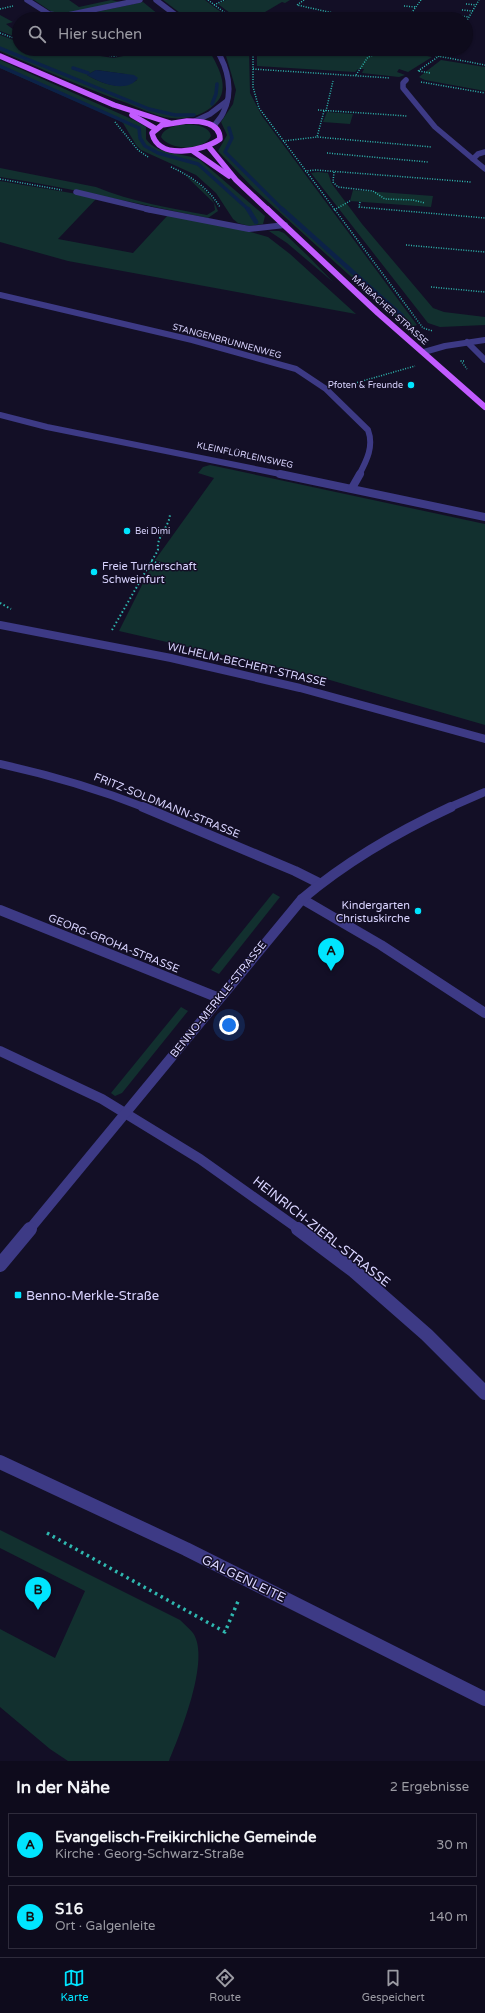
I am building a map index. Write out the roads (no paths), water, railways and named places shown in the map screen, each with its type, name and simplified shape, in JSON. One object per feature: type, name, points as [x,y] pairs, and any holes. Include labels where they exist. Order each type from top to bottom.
[{"type":"main road","points":[[0,56],[114,105],[170,123]]},
{"type":"main road","points":[[114,105],[156,129],[170,123],[195,121],[214,126],[221,134],[220,139],[209,147]]},
{"type":"main road","name":"MAIBACHER STRASSE","points":[[156,129],[152,133],[152,138],[162,147],[193,151],[209,147],[236,180],[378,313],[485,407]]},
{"type":"main road","name":"MAIBACHER STRASSE","points":[[193,151],[236,180]]},
{"type":"street","points":[[27,0],[45,12]]},
{"type":"street","points":[[82,12],[140,0]]},
{"type":"street","points":[[156,0],[172,12]]},
{"type":"street","points":[[214,126],[225,110],[229,86],[223,62],[220,56]]},
{"type":"street","points":[[406,80],[403,83],[403,88],[427,118],[485,169]]},
{"type":"street","points":[[195,121],[210,114],[227,101]]},
{"type":"street","points":[[473,159],[478,154],[485,152]]},
{"type":"street","points":[[76,192],[140,208],[249,229],[284,225]]},
{"type":"street","name":"STANGENBRUNNENWEG","points":[[0,295],[192,340],[296,369],[310,376],[329,390],[372,436],[372,443],[369,452],[352,488]]},
{"type":"street","points":[[424,352],[467,342],[485,340]]},
{"type":"street","points":[[467,342],[485,360]]},
{"type":"street","name":"KLEINFLÜRLEINSWEG","points":[[0,415],[98,438],[352,488],[485,517]]},
{"type":"street","name":"WILHELM-BECHERT-STRASSE","points":[[0,625],[171,658],[300,688],[485,739]]},
{"type":"street","name":"FRITZ-SOLDMANN-STRASSE","points":[[0,764],[42,773],[104,791],[295,870],[319,884]]},
{"type":"street","name":"BENNO-MERKLE-STRASSE","points":[[0,1265],[302,899],[319,884],[420,823],[485,792]]},
{"type":"street","points":[[302,899],[381,945],[485,1013]]},
{"type":"street","name":"GEORG-GROHA-STRASSE","points":[[0,910],[219,998]]},
{"type":"street","name":"HEINRICH-ZIERL-STRASSE","points":[[0,1051],[102,1099],[200,1159],[279,1214],[354,1271],[426,1335],[485,1393]]},
{"type":"street","name":"GALGENLEITE","points":[[0,1462],[186,1549],[485,1699]]},
{"type":"water","points":[[96,70],[134,75],[138,78],[133,83],[127,85],[113,86],[87,75]]},
{"type":"waterway","points":[[0,48],[12,53]]},
{"type":"waterway","points":[[20,56],[149,109],[175,115],[194,115]]},
{"type":"waterway","points":[[0,66],[139,128],[140,138],[145,146],[158,153],[198,164],[248,209]]},
{"type":"waterway","points":[[73,68],[88,73]]},
{"type":"waterway","points":[[212,104],[216,94],[217,84]]},
{"type":"waterway","points":[[229,128],[232,138],[225,152],[282,209]]},
{"type":"waterway","points":[[248,209],[256,222]]},
{"type":"waterway","points":[[282,209],[402,316]]},
{"type":"place","name":"Pfoten & Freunde","points":[[411,385]]},
{"type":"place","name":"Bei Dimi","points":[[127,531]]},
{"type":"place","name":"Freie Turnerschaft Schweinfurt","points":[[94,572]]},
{"type":"place","name":"Kindergarten Christuskirche","points":[[418,911]]},
{"type":"place","name":"Evangelisch-Freikirchliche Gemeinde","points":[[331,971]]},
{"type":"place","name":"Benno-Merkle-Straße","points":[[18,1295]]},
{"type":"place","name":"S16","points":[[38,1610]]}]
